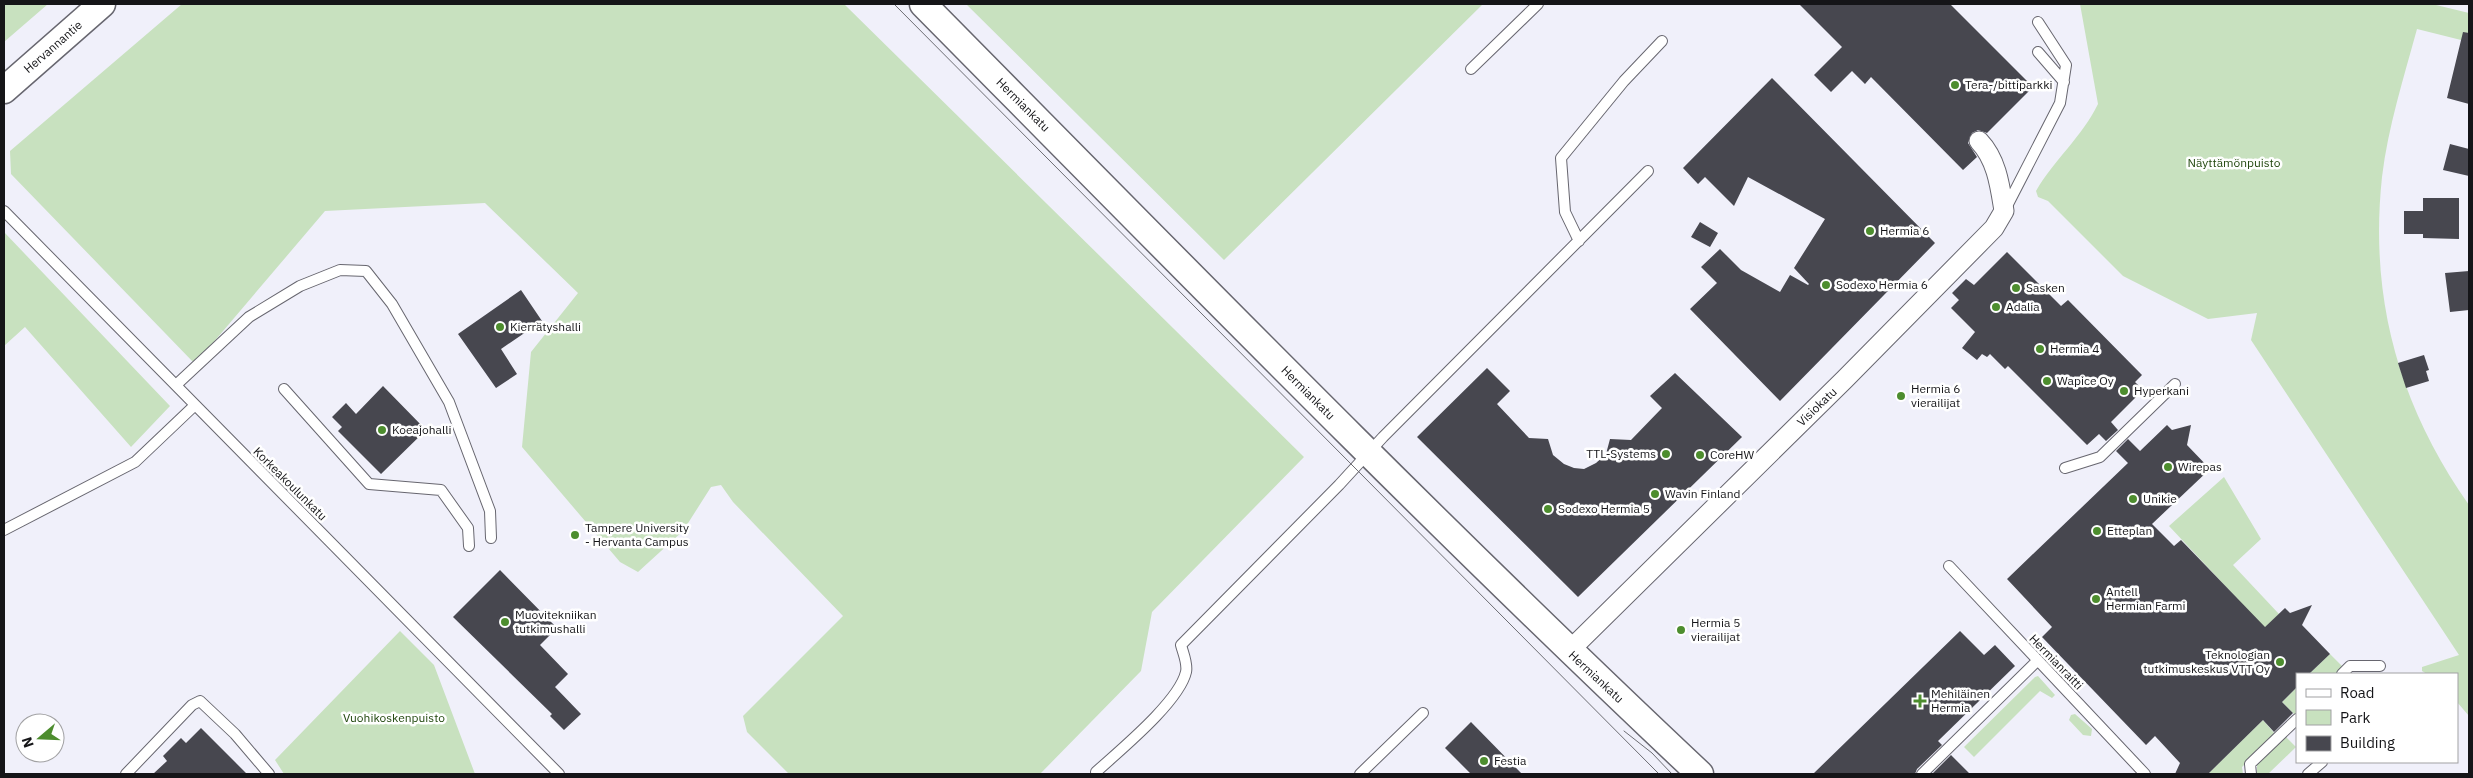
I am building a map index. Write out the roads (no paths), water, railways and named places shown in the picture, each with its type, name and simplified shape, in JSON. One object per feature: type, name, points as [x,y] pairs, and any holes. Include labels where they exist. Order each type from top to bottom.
[{"type":"street","name":"Hervannantie","points":[[4,90],[102,4]]},
{"type":"street","name":"Hermiankatu","points":[[923,4],[1367,453],[1569,651],[1700,774]]},
{"type":"street","points":[[1979,141],[1989,151],[1996,168],[2004,212]]},
{"type":"street","name":"Visiokatu","points":[[1569,651],[1994,228],[2004,212]]},
{"type":"lane","points":[[1472,69],[1538,4]]},
{"type":"lane","points":[[2004,212],[2060,103],[2064,82],[2066,65],[2038,22]]},
{"type":"lane","points":[[1579,241],[1565,212],[1561,158],[1624,81],[1662,41]]},
{"type":"lane","points":[[2038,52],[2064,82]]},
{"type":"lane","points":[[1096,772],[1146,725],[1180,688],[1187,670],[1181,645],[1339,485],[1367,453],[1648,171]]},
{"type":"lane","name":"Korkeakoulunkatu","points":[[4,211],[559,774]]},
{"type":"lane","points":[[176,385],[249,316],[300,286],[340,270],[366,271],[392,304],[449,402],[490,511],[491,538]]},
{"type":"lane","points":[[2065,468],[2100,457],[2175,384]]},
{"type":"lane","points":[[284,389],[369,484],[441,490],[468,528],[468,546]]},
{"type":"lane","points":[[4,530],[135,462],[195,405]]},
{"type":"lane","name":"Hermianraitti","points":[[1949,566],[2145,774]]},
{"type":"lane","points":[[1922,774],[2037,661]]},
{"type":"lane","points":[[2343,673],[2350,666],[2380,666]]},
{"type":"lane","points":[[126,774],[192,705],[200,701],[235,734],[269,774]]},
{"type":"lane","points":[[1360,774],[1423,714]]},
{"type":"lane","points":[[2250,774],[2250,764],[2296,720]]},
{"type":"lane","points":[[2308,774],[2321,763]]},
{"type":"tram line","points":[[894,4],[1659,774]]},
{"type":"tram line","points":[[1624,731],[1652,753],[1672,774]]},
{"type":"place","name":"Tera-/bittiparkki","points":[[1955,85]]},
{"type":"place","name":"Hermia 6","points":[[1870,231]]},
{"type":"place","name":"Sodexo Hermia 6","points":[[1826,285]]},
{"type":"place","name":"Sasken","points":[[2016,288]]},
{"type":"place","name":"Adalia","points":[[1996,307]]},
{"type":"place","name":"Kierrätyshalli","points":[[500,327]]},
{"type":"place","name":"Hermia 4","points":[[2040,349]]},
{"type":"place","name":"Wapice Oy","points":[[2047,381]]},
{"type":"place","name":"Hyperkani","points":[[2124,391]]},
{"type":"place","name":"Hermia 6 vierailijat","points":[[1901,396]]},
{"type":"place","name":"Koeajohalli","points":[[382,430]]},
{"type":"place","name":"TTL-Systems","points":[[1666,454]]},
{"type":"place","name":"CoreHW","points":[[1700,455]]},
{"type":"place","name":"Wirepas","points":[[2168,467]]},
{"type":"place","name":"Wavin Finland","points":[[1655,494]]},
{"type":"place","name":"Unikie","points":[[2133,499]]},
{"type":"place","name":"Sodexo Hermia 5","points":[[1548,509]]},
{"type":"place","name":"Etteplan","points":[[2097,531]]},
{"type":"place","name":"Tampere University - Hervanta Campus","points":[[575,535]]},
{"type":"place","name":"Antell Hermian Farmi","points":[[2096,599]]},
{"type":"place","name":"Muovitekniikan tutkimushalli","points":[[505,622]]},
{"type":"place","name":"Hermia 5 vierailijat","points":[[1681,630]]},
{"type":"place","name":"Teknologian tutkimuskeskus VTT Oy","points":[[2280,662]]},
{"type":"place","name":"Mehiläinen Hermia","points":[[1920,701]]},
{"type":"place","name":"Festia","points":[[1484,761]]},
{"type":"park label","name":"Näyttämönpuisto","points":[[2234,163]]},
{"type":"park label","name":"Vuohikoskenpuisto","points":[[394,718]]}]
